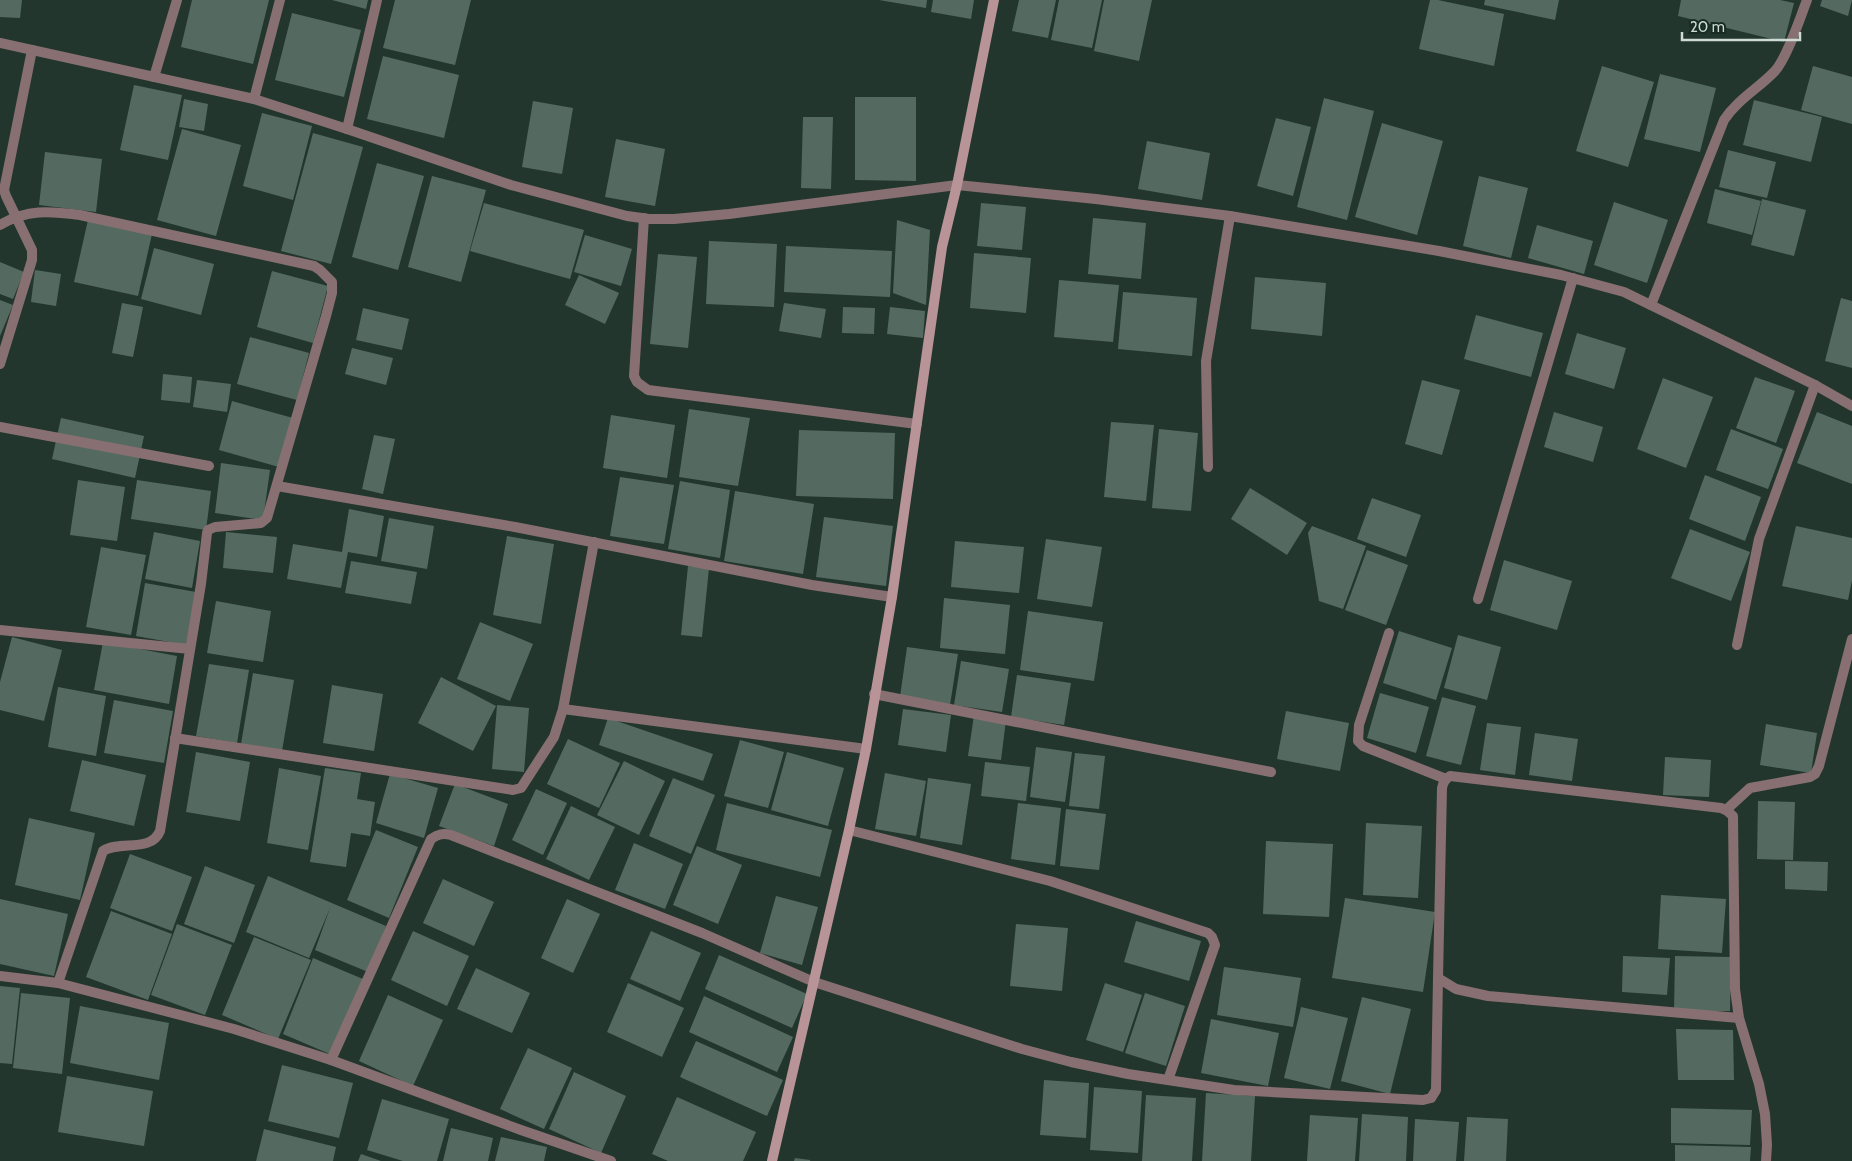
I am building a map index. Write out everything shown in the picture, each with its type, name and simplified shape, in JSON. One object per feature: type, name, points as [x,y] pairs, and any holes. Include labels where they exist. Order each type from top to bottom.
[{"type":"street","points":[[154,77],[176,0]]},
{"type":"street","points":[[254,99],[280,0]]},
{"type":"street","points":[[347,129],[377,0]]},
{"type":"street","points":[[772,1161],[866,749],[892,597],[942,247],[957,185],[994,0]]},
{"type":"street","points":[[1651,306],[1724,120],[1734,108],[1776,71],[1784,57],[1807,0]]},
{"type":"street","points":[[0,43],[254,99],[512,185],[627,216],[674,219],[729,214],[957,185],[1096,199],[1230,216],[1439,251],[1574,278],[1624,292],[1815,385],[1852,406]]},
{"type":"street","points":[[0,364],[32,260],[32,250],[4,193],[4,186],[32,50]]},
{"type":"street","points":[[0,225],[15,216],[36,212],[80,215],[314,266],[332,282],[332,293],[267,518],[264,521],[215,527],[208,530],[176,738],[158,836],[147,844],[113,846],[103,851],[58,983]]},
{"type":"street","points":[[1208,467],[1206,361],[1230,216]]},
{"type":"street","points":[[644,218],[634,376],[637,382],[648,390],[917,424]]},
{"type":"street","points":[[1478,599],[1574,278]]},
{"type":"street","points":[[1737,645],[1759,540],[1815,385]]},
{"type":"street","points":[[0,426],[209,466]]},
{"type":"street","points":[[277,486],[516,527],[812,585],[892,597]]},
{"type":"street","points":[[176,738],[518,790],[523,787],[554,737],[563,709],[594,542]]},
{"type":"street","points":[[0,630],[190,649]]},
{"type":"street","points":[[1389,633],[1358,725],[1358,742],[1363,746],[1446,779]]},
{"type":"street","points":[[1726,810],[1750,788],[1810,777],[1815,774],[1819,766],[1852,638]]},
{"type":"street","points":[[874,694],[1272,772]]},
{"type":"street","points":[[563,709],[866,749]]},
{"type":"street","points":[[331,1060],[431,839],[441,834],[451,835],[693,929],[814,982],[1055,1058],[1128,1074],[1234,1090],[1428,1099],[1433,1096],[1436,1090],[1442,788],[1443,783],[1450,776],[1711,807],[1726,810],[1732,816],[1735,990],[1738,1018],[1759,1084],[1765,1114],[1766,1161]]},
{"type":"street","points":[[849,830],[1050,881],[1208,933],[1215,945],[1168,1080]]},
{"type":"street","points":[[0,976],[58,983],[234,1029],[331,1060],[611,1161]]},
{"type":"street","points":[[1438,978],[1456,989],[1488,996],[1738,1018]]},
{"type":"building","points":[[0,0],[22,0],[20,18],[0,17]]},
{"type":"building","points":[[192,0],[269,0],[253,64],[181,47]]},
{"type":"building","points":[[332,0],[368,0],[366,9]]},
{"type":"building","points":[[395,0],[471,0],[455,65],[383,48]]},
{"type":"building","points":[[879,0],[927,0],[926,8]]},
{"type":"building","points":[[933,0],[974,0],[971,19],[931,12]]},
{"type":"building","points":[[1019,0],[1056,0],[1048,38],[1012,31]]},
{"type":"building","points":[[1059,0],[1102,0],[1092,48],[1051,40]]},
{"type":"building","points":[[1104,0],[1152,0],[1139,61],[1094,51]]},
{"type":"building","points":[[1430,0],[1504,14],[1494,66],[1419,49]]},
{"type":"building","points":[[1485,0],[1559,0],[1555,20],[1484,5]]},
{"type":"building","points":[[1681,0],[1780,0],[1794,3],[1784,42],[1678,16]]},
{"type":"building","points":[[1822,0],[1852,0],[1848,16],[1820,6]]},
{"type":"building","points":[[292,13],[361,30],[344,97],[275,80]]},
{"type":"building","points":[[383,56],[459,75],[444,138],[367,119]]},
{"type":"building","points":[[1602,66],[1654,82],[1628,167],[1576,151]]},
{"type":"building","points":[[1813,66],[1852,77],[1852,124],[1801,110]]},
{"type":"building","points":[[1660,74],[1716,88],[1700,152],[1644,139]]},
{"type":"building","points":[[134,85],[182,95],[168,160],[120,150]]},
{"type":"building","points":[[855,97],[916,97],[916,181],[855,180]]},
{"type":"building","points":[[1324,98],[1374,111],[1347,220],[1297,207]]},
{"type":"building","points":[[184,99],[208,104],[204,131],[179,127]]},
{"type":"building","points":[[1754,100],[1822,117],[1811,162],[1743,145]]},
{"type":"building","points":[[533,101],[573,108],[562,174],[522,167]]},
{"type":"building","points":[[262,113],[312,126],[293,200],[243,186]]},
{"type":"building","points":[[803,117],[833,117],[831,189],[801,188]]},
{"type":"building","points":[[1276,118],[1311,127],[1293,196],[1257,186]]},
{"type":"building","points":[[1382,123],[1443,141],[1417,235],[1355,217]]},
{"type":"building","points":[[182,129],[241,145],[216,236],[157,220]]},
{"type":"building","points":[[313,133],[363,147],[331,264],[281,251]]},
{"type":"building","points":[[616,139],[665,149],[655,206],[605,197]]},
{"type":"building","points":[[1147,141],[1210,153],[1202,200],[1138,189]]},
{"type":"building","points":[[1728,150],[1776,162],[1767,198],[1719,187]]},
{"type":"building","points":[[45,152],[102,159],[96,212],[39,205]]},
{"type":"building","points":[[377,163],[424,176],[398,270],[352,257]]},
{"type":"building","points":[[432,176],[486,190],[461,282],[408,267]]},
{"type":"building","points":[[1479,176],[1528,188],[1511,258],[1463,246]]},
{"type":"building","points":[[1715,189],[1761,201],[1752,235],[1707,223]]},
{"type":"building","points":[[1762,199],[1806,210],[1794,256],[1751,245]]},
{"type":"building","points":[[1614,202],[1668,220],[1647,283],[1594,265]]},
{"type":"building","points":[[484,203],[584,230],[570,279],[470,251]]},
{"type":"building","points":[[981,203],[1026,207],[1022,250],[977,246]]},
{"type":"building","points":[[1093,218],[1146,223],[1141,279],[1088,274]]},
{"type":"building","points":[[88,220],[152,234],[138,296],[74,282]]},
{"type":"building","points":[[897,220],[930,230],[926,305],[893,293]]},
{"type":"building","points":[[1537,225],[1593,241],[1584,274],[1528,258]]},
{"type":"building","points":[[585,235],[632,249],[621,286],[574,272]]},
{"type":"building","points":[[709,241],[777,244],[774,307],[706,304]]},
{"type":"building","points":[[786,246],[892,251],[890,297],[784,292]]},
{"type":"building","points":[[154,248],[214,264],[201,315],[141,299]]},
{"type":"building","points":[[974,253],[1031,258],[1026,313],[970,308]]},
{"type":"building","points":[[658,254],[697,257],[688,348],[650,344]]},
{"type":"building","points":[[0,262],[24,272],[13,299],[0,294]]},
{"type":"building","points":[[35,270],[61,274],[56,306],[31,302]]},
{"type":"building","points":[[272,271],[328,286],[313,343],[257,327]]},
{"type":"building","points":[[579,275],[619,293],[605,324],[565,305]]},
{"type":"building","points":[[1255,277],[1326,283],[1322,336],[1251,329]]},
{"type":"building","points":[[1059,280],[1119,285],[1113,342],[1054,337]]},
{"type":"building","points":[[1123,292],[1197,298],[1192,356],[1118,349]]},
{"type":"building","points":[[1841,298],[1852,301],[1852,368],[1825,361]]},
{"type":"building","points":[[0,300],[13,305],[0,336]]},
{"type":"building","points":[[122,303],[143,307],[133,357],[112,353]]},
{"type":"building","points":[[784,303],[826,309],[821,338],[779,331]]},
{"type":"building","points":[[843,307],[875,308],[874,334],[842,333]]},
{"type":"building","points":[[890,307],[925,311],[923,338],[887,334]]},
{"type":"building","points":[[363,308],[409,319],[402,350],[356,340]]},
{"type":"building","points":[[1476,315],[1543,333],[1531,377],[1464,359]]},
{"type":"building","points":[[1577,333],[1626,348],[1614,389],[1565,374]]},
{"type":"building","points":[[250,337],[309,353],[297,400],[237,384]]},
{"type":"building","points":[[352,348],[393,358],[386,385],[345,374]]},
{"type":"building","points":[[163,374],[192,377],[190,403],[161,400]]},
{"type":"building","points":[[1755,377],[1795,391],[1776,443],[1736,428]]},
{"type":"building","points":[[1663,378],[1713,397],[1686,468],[1637,449]]},
{"type":"building","points":[[197,380],[231,384],[227,412],[193,407]]},
{"type":"building","points":[[1422,380],[1460,390],[1442,455],[1405,444]]},
{"type":"building","points":[[232,401],[293,418],[279,467],[219,450]]},
{"type":"building","points":[[689,409],[750,418],[738,486],[679,477]]},
{"type":"building","points":[[1554,412],[1603,427],[1593,462],[1544,447]]},
{"type":"building","points":[[1817,412],[1852,426],[1852,484],[1797,463]]},
{"type":"building","points":[[611,415],[675,425],[667,478],[603,468]]},
{"type":"building","points":[[61,418],[144,436],[135,478],[52,459]]},
{"type":"building","points":[[1111,422],[1154,425],[1146,501],[1104,497]]},
{"type":"building","points":[[1159,429],[1198,433],[1191,511],[1152,508]]},
{"type":"building","points":[[1731,429],[1783,449],[1768,489],[1716,470]]},
{"type":"building","points":[[799,430],[895,433],[893,499],[796,496]]},
{"type":"building","points":[[374,435],[395,439],[383,494],[362,489]]},
{"type":"building","points":[[221,463],[270,470],[263,520],[215,513]]},
{"type":"building","points":[[1705,475],[1761,497],[1745,541],[1689,519]]},
{"type":"building","points":[[620,477],[674,485],[664,544],[610,536]]},
{"type":"building","points":[[78,480],[125,487],[117,541],[70,535]]},
{"type":"building","points":[[137,480],[211,491],[206,530],[131,519]]},
{"type":"building","points":[[680,481],[730,490],[720,558],[668,549]]},
{"type":"building","points":[[1250,488],[1307,523],[1287,555],[1231,519]]},
{"type":"building","points":[[735,491],[814,504],[803,574],[724,561]]},
{"type":"building","points":[[1372,498],[1421,515],[1406,557],[1357,539]]},
{"type":"building","points":[[349,509],[384,516],[377,557],[348,552],[341,588],[287,579],[293,544],[342,552]]},
{"type":"building","points":[[824,517],[893,526],[886,586],[816,577]]},
{"type":"building","points":[[389,518],[434,526],[427,569],[381,561]]},
{"type":"building","points":[[1312,526],[1366,546],[1343,609],[1319,601],[1308,533]]},
{"type":"building","points":[[1796,526],[1852,538],[1852,580],[1848,600],[1782,586]]},
{"type":"building","points":[[1690,529],[1750,552],[1731,601],[1671,578]]},
{"type":"building","points":[[154,532],[200,541],[192,588],[145,579]]},
{"type":"building","points":[[226,532],[277,537],[273,573],[223,568]]},
{"type":"building","points":[[507,536],[554,544],[541,624],[493,615]]},
{"type":"building","points":[[1046,539],[1102,547],[1092,607],[1037,599]]},
{"type":"building","points":[[955,541],[1024,547],[1019,593],[951,587]]},
{"type":"building","points":[[101,547],[146,555],[131,635],[86,627]]},
{"type":"building","points":[[1367,550],[1408,565],[1386,625],[1345,610]]},
{"type":"building","points":[[1504,560],[1572,581],[1557,630],[1490,610]]},
{"type":"building","points":[[351,561],[417,572],[411,604],[345,593]]},
{"type":"building","points":[[688,566],[709,568],[702,637],[681,635]]},
{"type":"building","points":[[145,583],[196,592],[186,645],[136,636]]},
{"type":"building","points":[[944,598],[1010,605],[1005,654],[940,648]]},
{"type":"building","points":[[216,601],[271,611],[263,662],[207,653]]},
{"type":"building","points":[[1028,611],[1103,622],[1094,681],[1020,670]]},
{"type":"building","points":[[480,622],[533,644],[510,701],[457,679]]},
{"type":"building","points":[[1399,631],[1452,648],[1436,700],[1383,683]]},
{"type":"building","points":[[1458,635],[1501,647],[1487,700],[1444,688]]},
{"type":"building","points":[[12,637],[62,650],[44,721],[0,710],[0,682]]},
{"type":"building","points":[[103,642],[177,656],[169,704],[94,690]]},
{"type":"building","points":[[907,647],[958,654],[950,705],[900,697]]},
{"type":"building","points":[[961,661],[1009,669],[1002,712],[954,705]]},
{"type":"building","points":[[209,664],[249,670],[237,743],[196,736]]},
{"type":"building","points":[[253,673],[294,680],[282,751],[241,744]]},
{"type":"building","points":[[1017,675],[1071,683],[1064,725],[1011,717]]},
{"type":"building","points":[[441,677],[496,706],[473,751],[418,723]]},
{"type":"building","points":[[332,685],[383,694],[374,751],[323,743]]},
{"type":"building","points":[[58,687],[106,696],[96,756],[48,747]]},
{"type":"building","points":[[1380,693],[1429,707],[1416,753],[1367,738]]},
{"type":"building","points":[[1442,697],[1476,706],[1461,765],[1426,756]]},
{"type":"building","points":[[114,700],[173,711],[164,763],[104,753]]},
{"type":"building","points":[[497,705],[529,708],[524,772],[492,769]]},
{"type":"building","points":[[903,709],[951,715],[946,752],[898,745]]},
{"type":"building","points":[[1286,711],[1349,723],[1340,771],[1277,759]]},
{"type":"building","points":[[974,715],[1006,720],[1001,760],[968,756]]},
{"type":"building","points":[[608,718],[713,754],[703,781],[599,745]]},
{"type":"building","points":[[1487,723],[1521,727],[1515,775],[1480,770]]},
{"type":"building","points":[[1766,724],[1817,733],[1811,773],[1760,765]]},
{"type":"building","points":[[1535,733],[1578,739],[1572,781],[1529,775]]},
{"type":"building","points":[[568,739],[620,763],[599,808],[547,784]]},
{"type":"building","points":[[740,740],[784,752],[768,808],[724,796]]},
{"type":"building","points":[[1036,747],[1072,752],[1065,802],[1030,797]]},
{"type":"building","points":[[196,752],[250,762],[240,821],[186,812]]},
{"type":"building","points":[[787,752],[844,768],[828,826],[771,810]]},
{"type":"building","points":[[1075,753],[1105,756],[1099,809],[1069,806]]},
{"type":"building","points":[[1665,757],[1711,760],[1709,797],[1663,795]]},
{"type":"building","points":[[82,760],[146,775],[134,826],[70,811]]},
{"type":"building","points":[[624,761],[665,781],[639,835],[597,815]]},
{"type":"building","points":[[985,762],[1030,767],[1026,801],[981,796]]},
{"type":"building","points":[[279,768],[321,776],[308,850],[267,843]]},
{"type":"building","points":[[325,768],[361,773],[357,799],[375,802],[370,836],[351,833],[346,867],[310,862]]},
{"type":"building","points":[[885,773],[926,781],[916,836],[875,829]]},
{"type":"building","points":[[390,774],[438,788],[424,838],[376,823]]},
{"type":"building","points":[[673,778],[715,795],[691,854],[649,836]]},
{"type":"building","points":[[928,778],[971,784],[962,845],[920,838]]},
{"type":"building","points":[[455,784],[508,804],[494,846],[439,826]]},
{"type":"building","points":[[536,789],[567,803],[543,855],[512,840]]},
{"type":"building","points":[[1758,801],[1795,802],[1793,860],[1757,859]]},
{"type":"building","points":[[727,803],[832,830],[820,877],[716,850]]},
{"type":"building","points":[[1018,803],[1061,808],[1055,865],[1011,859]]},
{"type":"building","points":[[571,806],[615,827],[589,880],[546,859]]},
{"type":"building","points":[[1066,809],[1106,814],[1099,870],[1060,866]]},
{"type":"building","points":[[29,818],[95,833],[80,900],[15,885]]},
{"type":"building","points":[[1366,823],[1422,826],[1418,898],[1363,895]]},
{"type":"building","points":[[376,830],[418,847],[389,918],[347,900]]},
{"type":"building","points":[[1266,841],[1333,844],[1329,917],[1263,914]]},
{"type":"building","points":[[634,843],[683,864],[665,909],[615,890]]},
{"type":"building","points":[[697,846],[742,865],[718,924],[673,905]]},
{"type":"building","points":[[130,854],[192,877],[172,931],[110,908]]},
{"type":"building","points":[[1785,861],[1828,862],[1827,891],[1785,889]]},
{"type":"building","points":[[205,866],[255,885],[234,943],[184,924]]},
{"type":"building","points":[[268,876],[386,926],[368,972],[315,950],[330,908],[309,958],[246,932]]},
{"type":"building","points":[[443,879],[494,902],[474,946],[423,923]]},
{"type":"building","points":[[1661,895],[1726,899],[1722,953],[1658,949]]},
{"type":"building","points":[[776,896],[818,907],[802,965],[760,953]]},
{"type":"building","points":[[1345,898],[1435,912],[1423,992],[1332,978]]},
{"type":"building","points":[[0,899],[68,914],[54,976],[0,964]]},
{"type":"building","points":[[567,899],[600,914],[573,973],[541,958]]},
{"type":"building","points":[[111,911],[172,934],[148,1000],[86,977]]},
{"type":"building","points":[[1136,921],[1201,941],[1189,981],[1124,962]]},
{"type":"building","points":[[177,924],[232,945],[205,1015],[151,995]]},
{"type":"building","points":[[1016,924],[1068,928],[1062,991],[1010,986]]},
{"type":"building","points":[[413,931],[469,956],[447,1006],[391,980]]},
{"type":"building","points":[[651,931],[701,953],[680,1001],[630,979]]},
{"type":"building","points":[[254,937],[311,960],[278,1039],[222,1015]]},
{"type":"building","points":[[719,955],[807,994],[792,1028],[705,989]]},
{"type":"building","points":[[1623,956],[1670,958],[1667,995],[1622,992]]},
{"type":"building","points":[[1675,956],[1731,957],[1730,1011],[1674,1011]]},
{"type":"building","points":[[313,958],[363,979],[332,1055],[283,1034]]},
{"type":"building","points":[[1224,967],[1301,978],[1293,1027],[1217,1015]]},
{"type":"building","points":[[476,968],[530,993],[512,1033],[457,1009]]},
{"type":"building","points":[[628,983],[684,1008],[662,1057],[607,1032]]},
{"type":"building","points":[[1105,983],[1142,995],[1123,1052],[1086,1040]]},
{"type":"building","points":[[0,986],[20,988],[12,1064],[0,1063]]},
{"type":"building","points":[[21,993],[70,998],[62,1074],[13,1068]]},
{"type":"building","points":[[1145,993],[1185,1006],[1166,1066],[1125,1053]]},
{"type":"building","points":[[388,995],[443,1020],[413,1086],[359,1061]]},
{"type":"building","points":[[704,996],[793,1037],[777,1072],[689,1032]]},
{"type":"building","points":[[1362,997],[1411,1009],[1390,1094],[1341,1081]]},
{"type":"building","points":[[80,1006],[169,1023],[159,1080],[70,1063]]},
{"type":"building","points":[[1301,1007],[1348,1018],[1330,1089],[1284,1078]]},
{"type":"building","points":[[1211,1019],[1279,1033],[1268,1086],[1201,1073]]},
{"type":"building","points":[[1676,1029],[1733,1030],[1734,1080],[1678,1080]]},
{"type":"building","points":[[696,1041],[783,1080],[767,1116],[680,1077]]},
{"type":"building","points":[[528,1048],[572,1068],[544,1129],[500,1109]]},
{"type":"building","points":[[282,1065],[353,1083],[339,1138],[268,1121]]},
{"type":"building","points":[[574,1072],[626,1096],[601,1153],[549,1129]]},
{"type":"building","points":[[67,1076],[153,1091],[144,1146],[58,1132]]},
{"type":"building","points":[[1044,1080],[1089,1083],[1086,1138],[1040,1135]]},
{"type":"building","points":[[1094,1087],[1142,1091],[1138,1153],[1090,1150]]},
{"type":"building","points":[[1206,1093],[1255,1096],[1251,1161],[1202,1161]]},
{"type":"building","points":[[1146,1095],[1196,1098],[1192,1161],[1142,1161]]},
{"type":"building","points":[[677,1097],[756,1132],[743,1161],[668,1161],[652,1154]]},
{"type":"building","points":[[382,1099],[449,1119],[437,1161],[403,1161],[367,1150]]},
{"type":"building","points":[[1671,1108],[1752,1110],[1750,1145],[1671,1143]]},
{"type":"building","points":[[1362,1114],[1408,1117],[1406,1161],[1359,1161]]},
{"type":"building","points":[[1310,1115],[1358,1118],[1355,1161],[1307,1161]]},
{"type":"building","points":[[1467,1117],[1508,1119],[1506,1161],[1464,1161]]},
{"type":"building","points":[[1415,1119],[1459,1122],[1456,1161],[1413,1161]]},
{"type":"building","points":[[451,1128],[493,1138],[488,1161],[443,1161]]},
{"type":"building","points":[[264,1129],[336,1147],[333,1161],[256,1161]]},
{"type":"building","points":[[501,1137],[547,1147],[544,1161],[495,1161]]},
{"type":"building","points":[[1675,1145],[1751,1147],[1750,1161],[1675,1161]]},
{"type":"building","points":[[361,1154],[381,1161],[358,1161]]},
{"type":"building","points":[[795,1158],[810,1160],[810,1161],[794,1161]]}]
